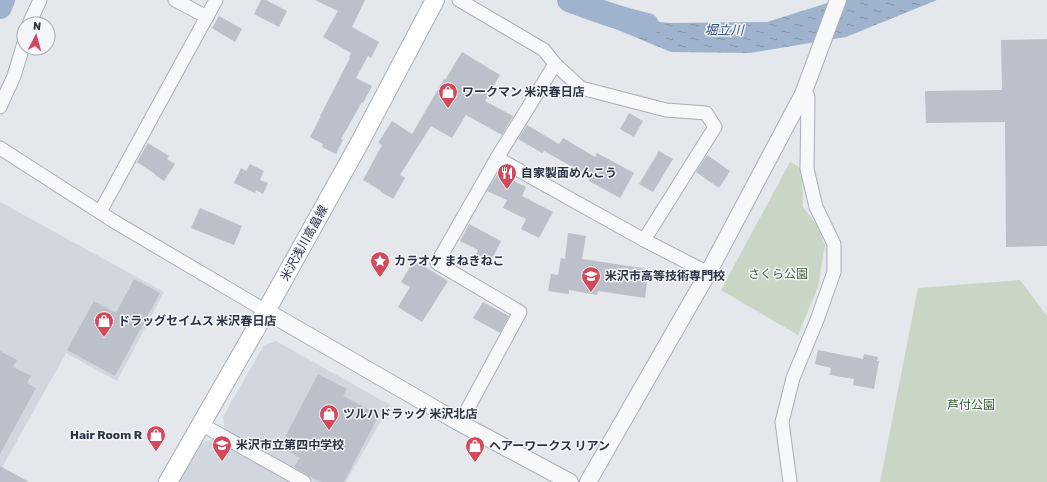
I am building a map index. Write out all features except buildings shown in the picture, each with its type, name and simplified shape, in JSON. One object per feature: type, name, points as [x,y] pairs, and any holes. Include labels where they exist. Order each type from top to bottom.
[{"type":"main road","name":"米沢浅川高畠線","points":[[168,482],[266,311],[360,142],[435,0]]},
{"type":"street","points":[[33,16],[40,0]]},
{"type":"street","points":[[175,0],[207,17]]},
{"type":"street","points":[[100,212],[216,0]]},
{"type":"street","points":[[459,0],[544,50],[555,64],[581,88],[666,110],[706,113],[715,127],[644,240]]},
{"type":"street","points":[[588,482],[708,273],[803,94],[838,0]]},
{"type":"street","points":[[0,108],[14,76],[20,56]]},
{"type":"street","points":[[460,422],[520,312],[437,263],[497,158],[555,64]]},
{"type":"street","points":[[790,482],[782,422],[793,378],[817,320],[834,272],[834,244],[816,207],[807,169],[808,97],[803,94]]},
{"type":"street","points":[[0,148],[100,212],[266,311],[460,422],[570,482]]},
{"type":"street","points":[[497,158],[644,240],[708,273]]},
{"type":"street","points":[[201,424],[304,482]]},
{"type":"shaded area","points":[[0,202],[164,292],[117,381],[66,353],[0,471]]},
{"type":"shaded area","name":"ツルハドラッグ 米沢北店","points":[[276,341],[390,405],[346,482],[314,482],[225,432],[223,417],[264,345]]},
{"type":"shaded area","name":"米沢市立第四中学校","points":[[215,439],[291,482],[177,482],[199,443]]},
{"type":"green space","name":"さくら公園","points":[[790,162],[802,169],[803,207],[817,225],[825,245],[818,287],[798,335],[721,290]]},
{"type":"green space","name":"芦付公園","points":[[1020,280],[1047,316],[1047,482],[880,482],[918,288]]},
{"type":"water","points":[[837,0],[937,0],[846,37],[750,53],[671,52],[572,11],[669,23],[767,22]]},
{"type":"waterway","name":"堀立川","points":[[0,7],[3,0]]},
{"type":"waterway","name":"堀立川","points":[[569,0],[608,14],[647,25]]},
{"type":"place","name":"ワークマン 米沢春日店","points":[[448,109]]},
{"type":"place","name":"自家製面めんこう","points":[[507,190]]},
{"type":"place","name":"カラオケ まねきねこ","points":[[380,278]]},
{"type":"place","name":"米沢市高等技術専門校","points":[[591,293]]},
{"type":"place","name":"ドラッグセイムス 米沢春日店","points":[[104,338]]},
{"type":"place","name":"ツルハドラッグ 米沢北店","points":[[329,431]]},
{"type":"place","name":"Hair Room R","points":[[156,452]]},
{"type":"place","name":"米沢市立第四中学校","points":[[222,462]]},
{"type":"place","name":"ヘアーワークス リアン","points":[[475,463]]}]
